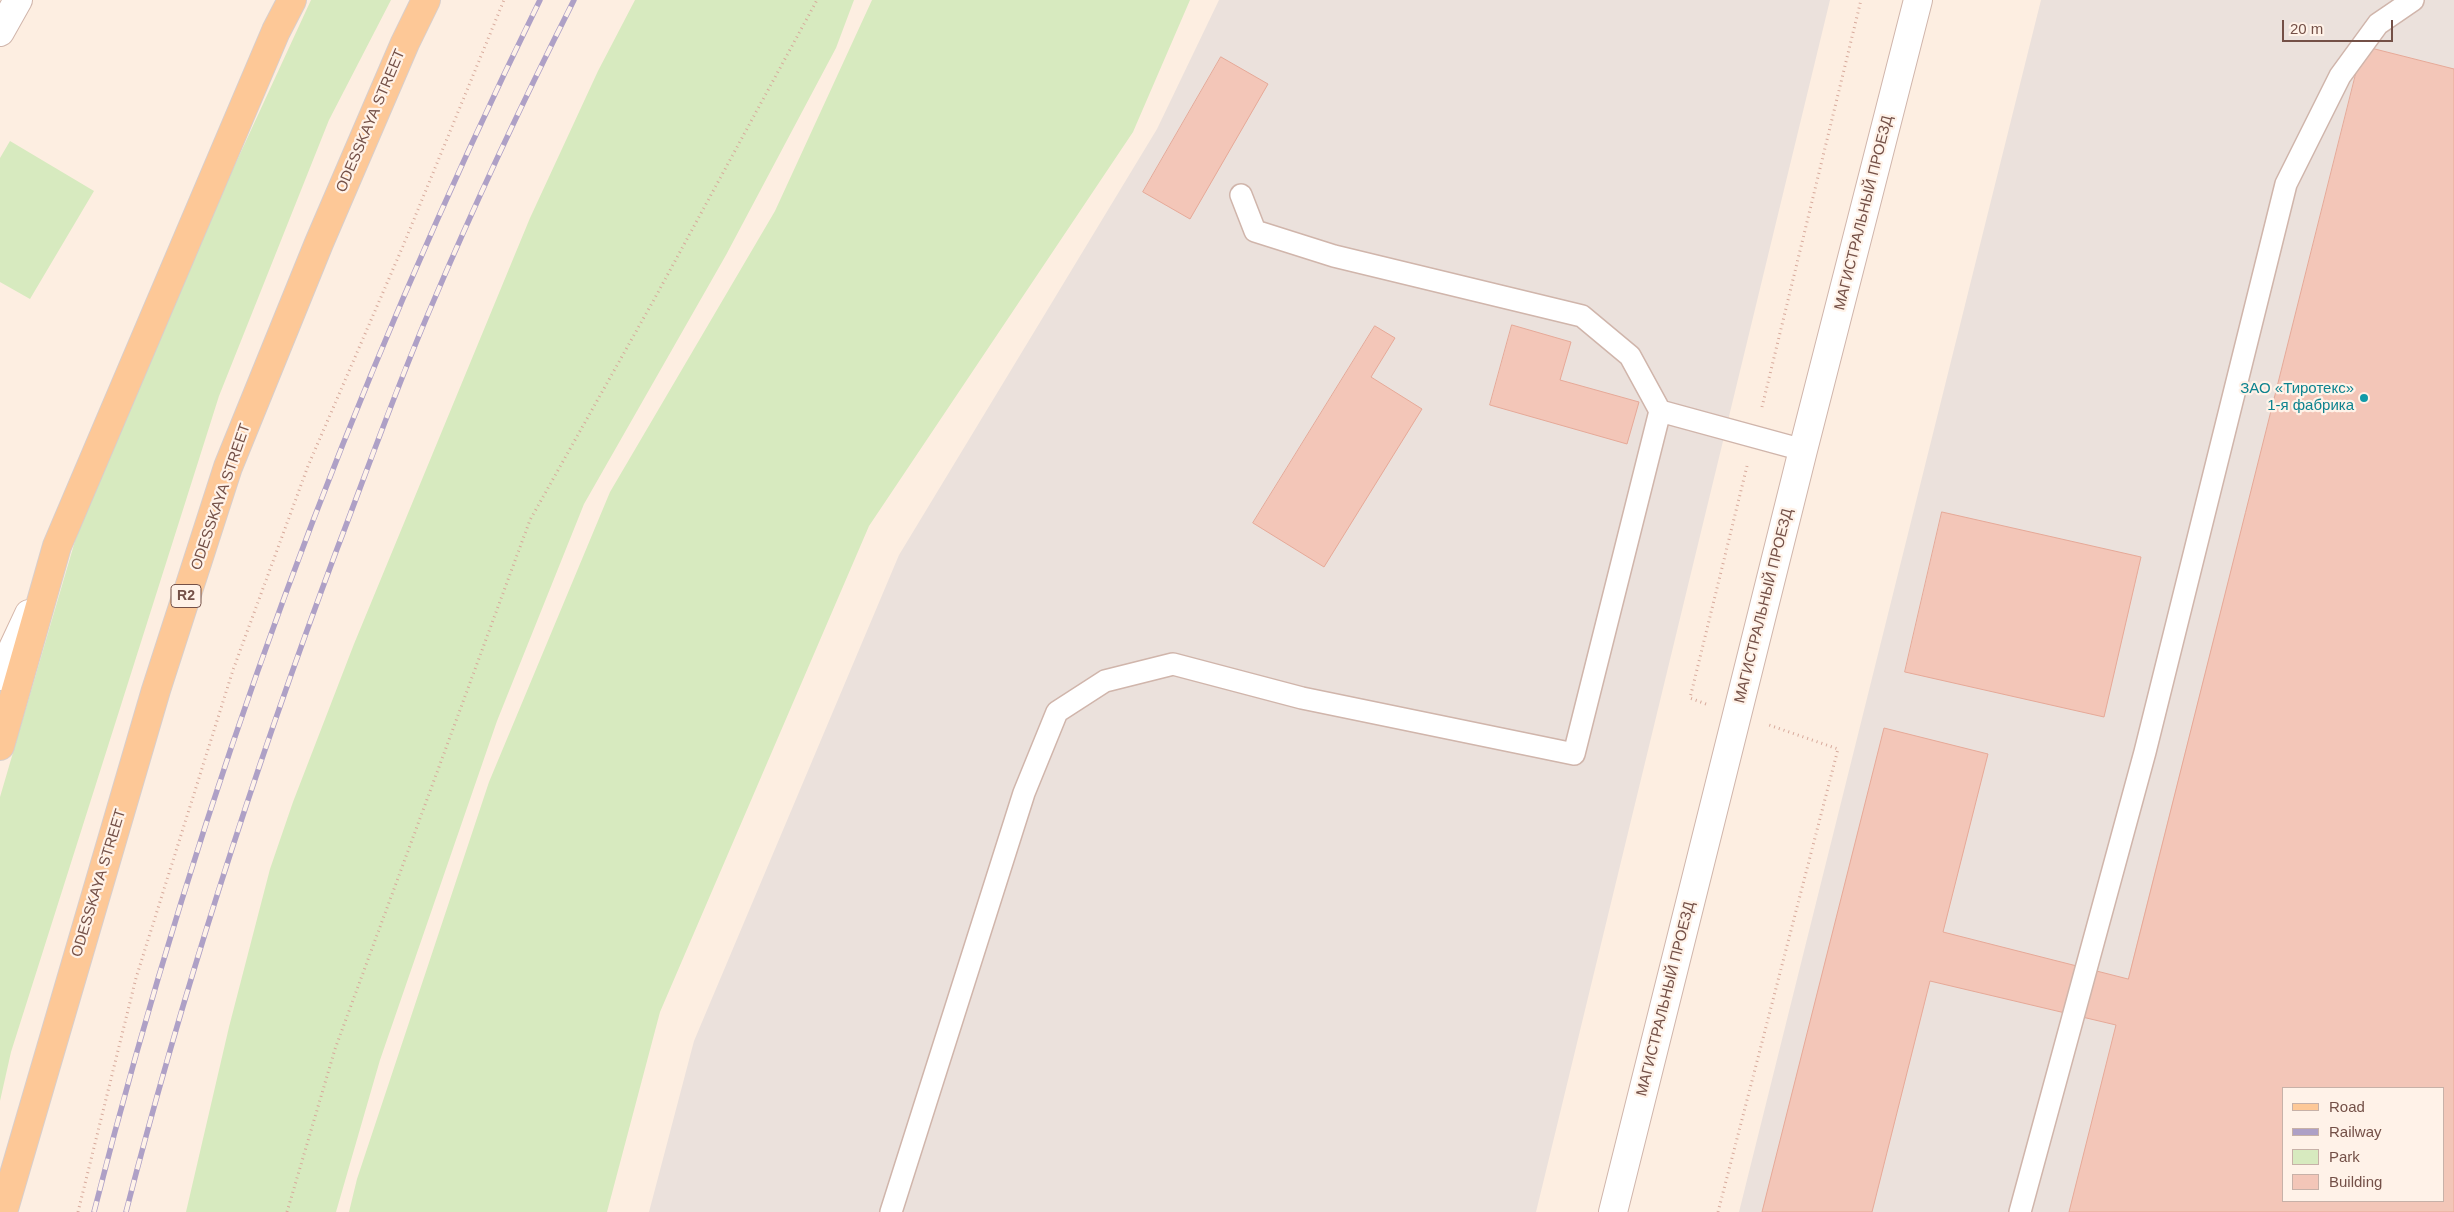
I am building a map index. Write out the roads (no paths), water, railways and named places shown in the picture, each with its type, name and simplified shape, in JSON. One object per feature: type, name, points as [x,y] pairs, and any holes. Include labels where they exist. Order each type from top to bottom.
[{"type":"main road","points":[[0,746],[57,546],[276,31],[292,0]]},
{"type":"main road","name":"ODESSKAYA STREET","points":[[3,1212],[153,700],[228,467],[323,234],[405,43],[426,0]]},
{"type":"street","points":[[0,32],[18,0]]},
{"type":"street","name":"МАГИСТРАЛЬНЫЙ ПРОЕЗД","points":[[1613,1212],[1803,450],[1918,0]]},
{"type":"street","points":[[0,676],[24,625],[57,546]]},
{"type":"lane","points":[[2020,1212],[2145,752],[2286,184],[2340,76],[2378,24],[2413,0]]},
{"type":"lane","points":[[891,1212],[1024,793],[1057,712],[1105,681],[1173,664],[1302,698],[1574,754],[1660,411],[1630,356],[1582,316],[1334,256],[1255,231],[1241,195]]},
{"type":"lane","points":[[1660,411],[1803,450]]},
{"type":"railway","points":[[94,1212],[136,1056],[182,901],[232,747],[286,594],[343,443],[405,294],[471,146],[540,0]]},
{"type":"railway","points":[[126,1212],[172,1044],[222,878],[249,795],[337,549],[418,337],[500,152],[574,0]]},
{"type":"place","name":"ЗАО «Тиротекс» 1-я фабрика","points":[[2364,398]]}]
